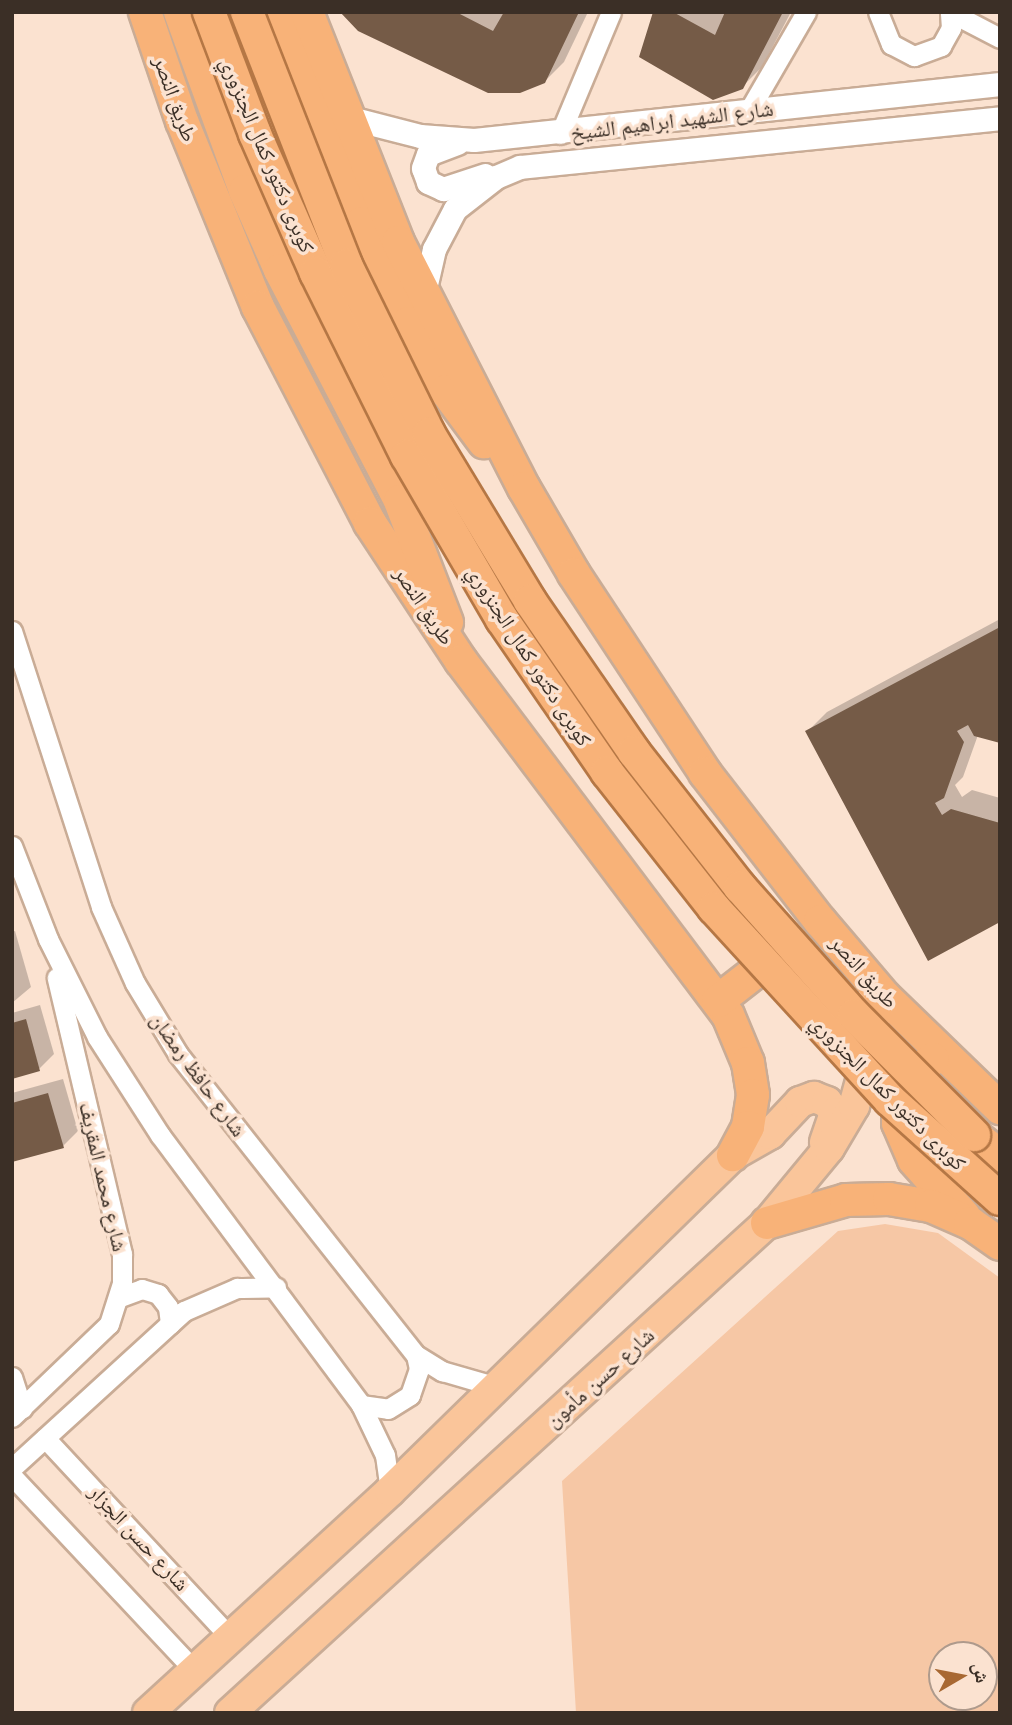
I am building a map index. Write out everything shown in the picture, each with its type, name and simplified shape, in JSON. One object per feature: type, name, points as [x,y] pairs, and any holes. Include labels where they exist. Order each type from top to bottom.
[{"type":"highway","name":"طريق النصر","points":[[145,12],[218,215],[302,398],[370,523],[461,661],[718,1001],[748,1063],[753,1095],[748,1127],[733,1155]]},
{"type":"highway","points":[[180,12],[245,191],[291,292],[400,501],[461,661]]},
{"type":"highway","name":"كوبرى دكتور كمال الجنزوري","points":[[209,12],[255,134],[322,285],[407,456],[509,630],[607,772],[763,964],[890,1100],[1000,1199]]},
{"type":"highway","name":"كوبرى دكتور كمال الجنزوري","points":[[247,12],[346,265],[429,434],[530,601],[634,752],[740,887],[854,1015],[1000,1156]]},
{"type":"highway","points":[[280,12],[328,142],[408,323],[446,391],[524,488]]},
{"type":"highway","name":"طريق النصر","points":[[307,12],[346,117],[424,293],[524,488],[573,574],[705,773],[820,921],[874,984],[1000,1108]]},
{"type":"highway","points":[[718,1001],[820,921]]},
{"type":"highway","points":[[944,1054],[906,1080],[898,1094],[898,1123],[914,1160],[970,1223]]},
{"type":"highway","points":[[767,1223],[846,1200],[889,1199],[931,1206],[970,1223],[1000,1244]]},
{"type":"main road","name":"شارع حسن مأمون","points":[[230,1713],[767,1223],[842,1128],[863,1082],[874,1034],[874,984]]},
{"type":"main road","points":[[148,1713],[232,1639],[390,1491],[733,1155],[770,1134],[806,1099],[821,1098],[832,1107],[835,1120],[813,1167]]},
{"type":"street","points":[[560,134],[611,12]]},
{"type":"street","points":[[748,112],[806,12]]},
{"type":"street","points":[[878,12],[891,44],[914,56],[942,46],[951,28],[950,13]]},
{"type":"street","points":[[950,13],[1000,38]]},
{"type":"street","name":"شارع الشهيد ابراهيم الشيخ","points":[[346,117],[420,136],[474,140],[560,134],[1000,85]]},
{"type":"street","name":"شارع الشهيد ابراهيم الشيخ","points":[[424,293],[434,249],[455,209],[496,177],[520,167],[1000,118]]},
{"type":"street","points":[[474,140],[439,147],[428,154],[423,167],[428,181],[443,189],[520,167]]},
{"type":"street","name":"شارع حافظ رمضان","points":[[12,631],[101,907],[135,983],[199,1083],[415,1355],[442,1371],[496,1387]]},
{"type":"street","points":[[12,846],[48,939],[127,1087],[361,1405],[385,1455],[390,1491]]},
{"type":"street","name":"شارع محمد المقريف","points":[[17,1413],[109,1324],[120,1297],[122,1254],[48,939]]},
{"type":"street","points":[[12,1468],[170,1324],[219,1293],[276,1287]]},
{"type":"street","points":[[120,1297],[142,1289],[158,1294],[168,1307],[170,1324]]},
{"type":"street","points":[[361,1405],[388,1409],[410,1395],[419,1369],[415,1355]]},
{"type":"street","points":[[12,1377],[17,1413]]},
{"type":"street","name":"شارع حسن الجزار","points":[[46,1438],[232,1639]]},
{"type":"street","points":[[12,1476],[195,1671]]},
{"type":"shaded area","points":[[885,1224],[938,1233],[1000,1278],[1000,1713],[576,1713],[562,1481],[838,1231]]},
{"type":"building","points":[[340,12],[456,12],[493,31],[504,12],[579,12],[545,83],[520,93],[488,93],[358,31]]},
{"type":"building","points":[[653,12],[673,12],[715,35],[725,12],[783,12],[743,89],[713,100],[639,57]]},
{"type":"building","points":[[1000,627],[1000,743],[974,736],[968,725],[957,731],[964,742],[944,798],[935,803],[942,815],[951,809],[1000,823],[1000,922],[928,961],[805,731]]},
{"type":"building","points":[[26,1019],[40,1071],[12,1079],[12,1023]]},
{"type":"building","points":[[48,1093],[64,1148],[12,1162],[12,1103]]}]
